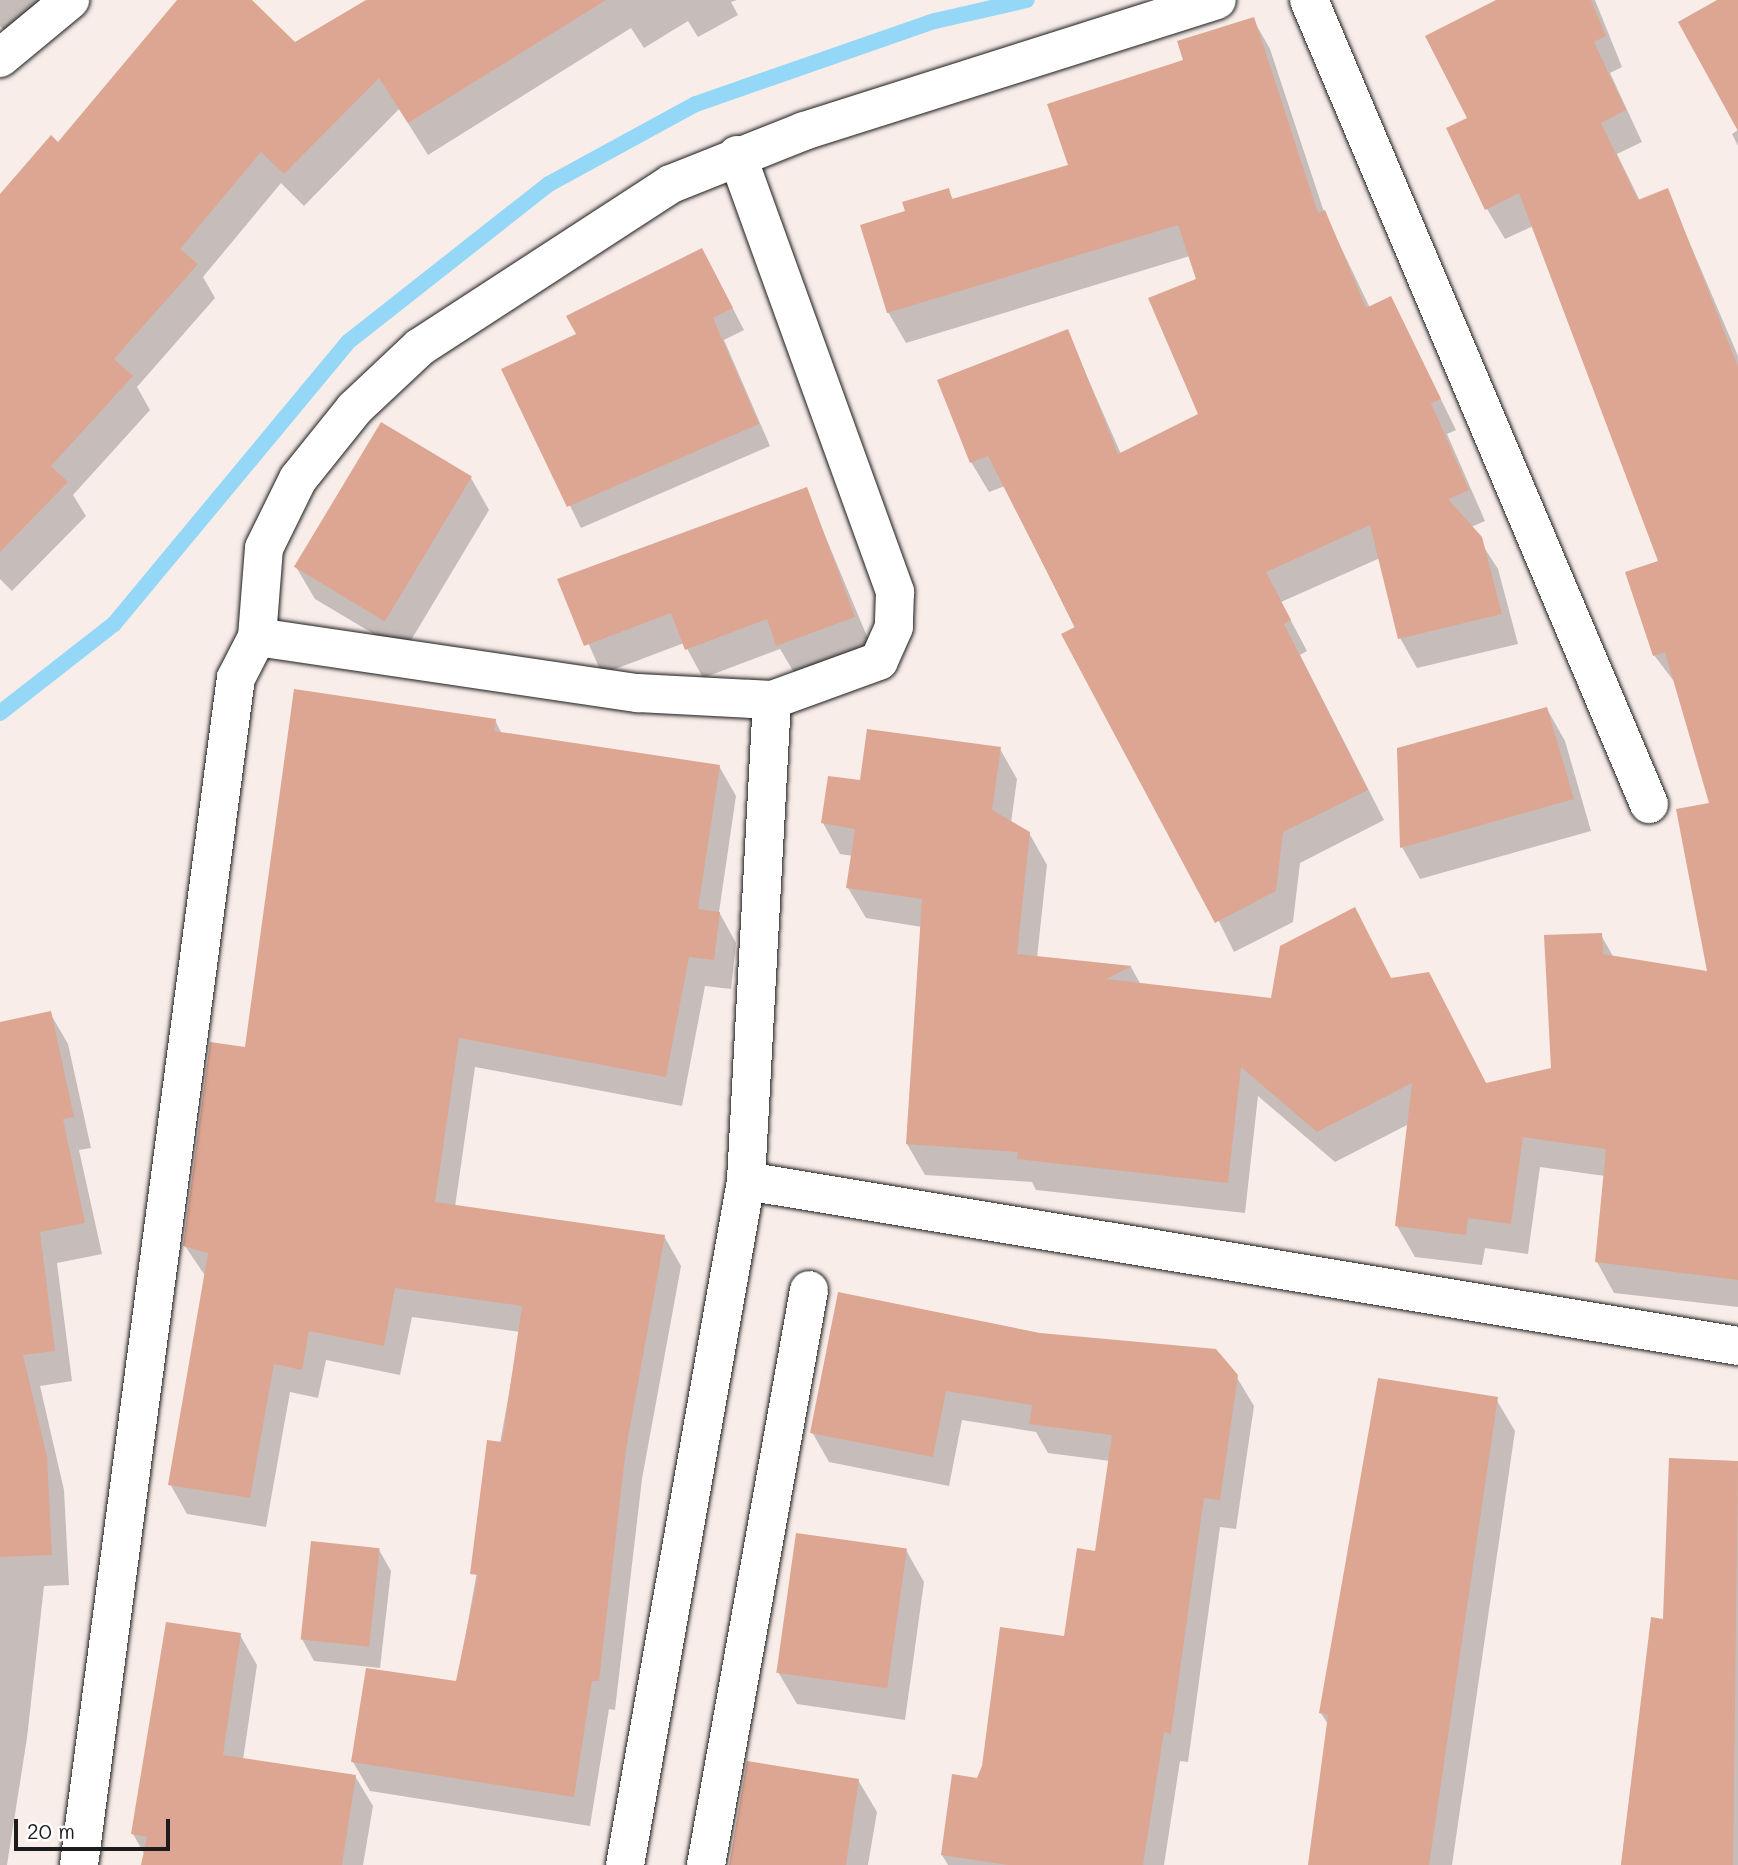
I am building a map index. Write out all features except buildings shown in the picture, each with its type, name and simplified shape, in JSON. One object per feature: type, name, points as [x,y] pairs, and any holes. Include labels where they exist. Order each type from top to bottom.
[{"type":"street","points":[[0,58],[70,0]]},
{"type":"street","points":[[79,1865],[236,678],[257,637],[264,548],[299,479],[354,409],[420,347],[671,184],[737,155],[1217,0]]},
{"type":"street","points":[[1309,0],[1649,804]]},
{"type":"street","points":[[257,637],[638,693],[772,700],[879,662],[894,627],[895,592],[737,155]]},
{"type":"street","points":[[625,1865],[746,1181],[772,700]]},
{"type":"street","points":[[746,1181],[1738,1346]]},
{"type":"street","points":[[706,1865],[809,1290]]},
{"type":"waterway","points":[[0,713],[114,624],[348,342],[549,184],[696,104],[935,21],[1027,0]]}]
